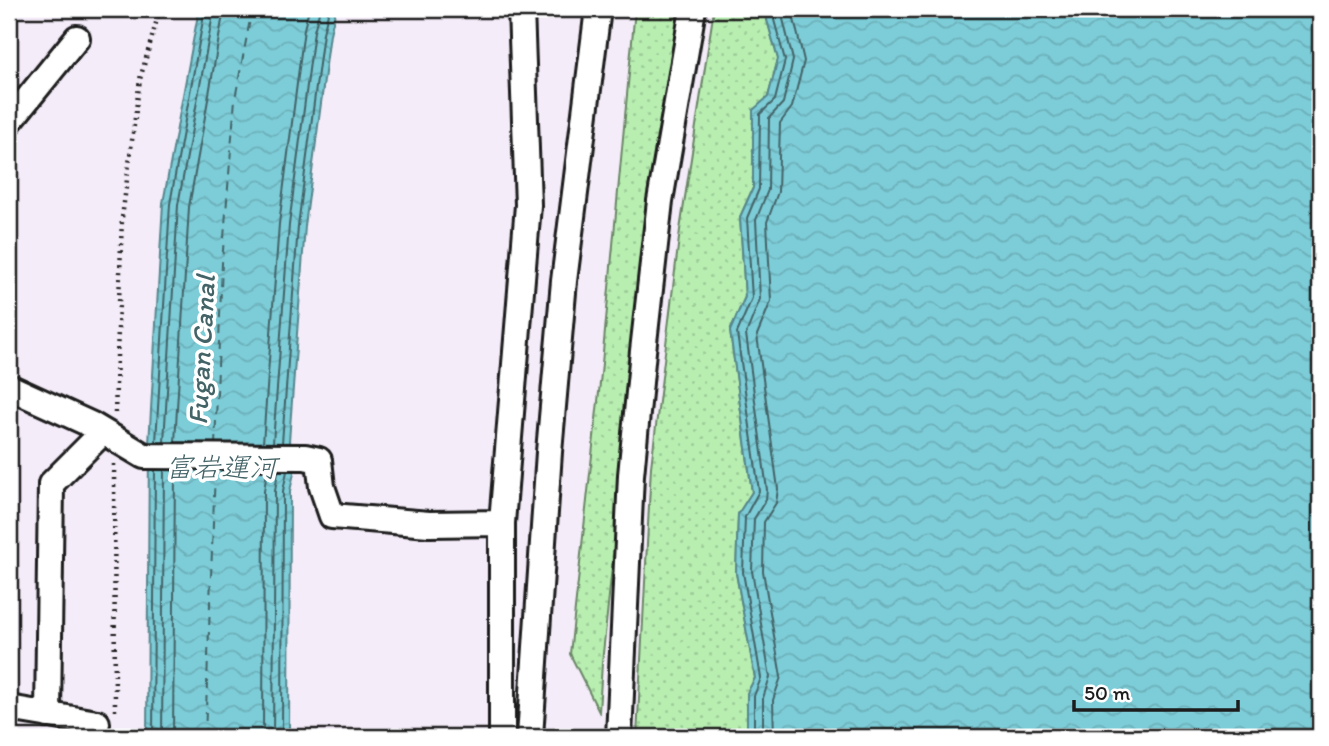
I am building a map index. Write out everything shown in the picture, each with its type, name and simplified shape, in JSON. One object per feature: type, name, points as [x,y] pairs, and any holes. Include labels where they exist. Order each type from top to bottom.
[{"type":"street","points":[[502,737],[502,523],[528,205],[521,9]]},
{"type":"street","points":[[534,735],[549,452],[564,281],[598,9]]},
{"type":"street","points":[[619,737],[631,475],[643,351],[660,201],[693,9]]},
{"type":"street","points":[[9,122],[77,38]]},
{"type":"street","points":[[9,387],[108,435],[144,456],[305,457],[318,460],[322,487],[332,516],[429,524],[502,523]]},
{"type":"street","points":[[48,715],[51,484],[108,435]]},
{"type":"street","points":[[9,708],[106,723]]},
{"type":"path","points":[[106,723],[108,435],[122,218],[140,79],[160,9]]},
{"type":"green space","points":[[635,9],[678,9],[645,250],[599,712],[570,654],[601,374]]},
{"type":"green space","points":[[714,9],[768,9],[767,20],[778,59],[768,97],[753,111],[753,188],[740,217],[745,297],[730,331],[752,492],[738,514],[736,573],[755,678],[747,694],[747,737],[637,737],[651,467],[680,230]]},
{"type":"water","name":"富岩運河","points":[[199,9],[336,9],[330,34],[305,226],[289,441],[299,450],[290,491],[289,737],[147,737],[149,444],[163,203]]},
{"type":"water","points":[[768,9],[1320,9],[1320,737],[747,737],[747,693],[755,678],[736,573],[738,514],[752,492],[730,331],[745,297],[740,217],[753,188],[753,110],[768,97],[778,59],[767,20]]},
{"type":"ferry route","points":[[215,446],[222,263],[235,99],[252,9]]},
{"type":"ferry route","points":[[205,737],[215,470]]},
{"type":"water label","name":"Fugan Canal","points":[[201,350]]}]
